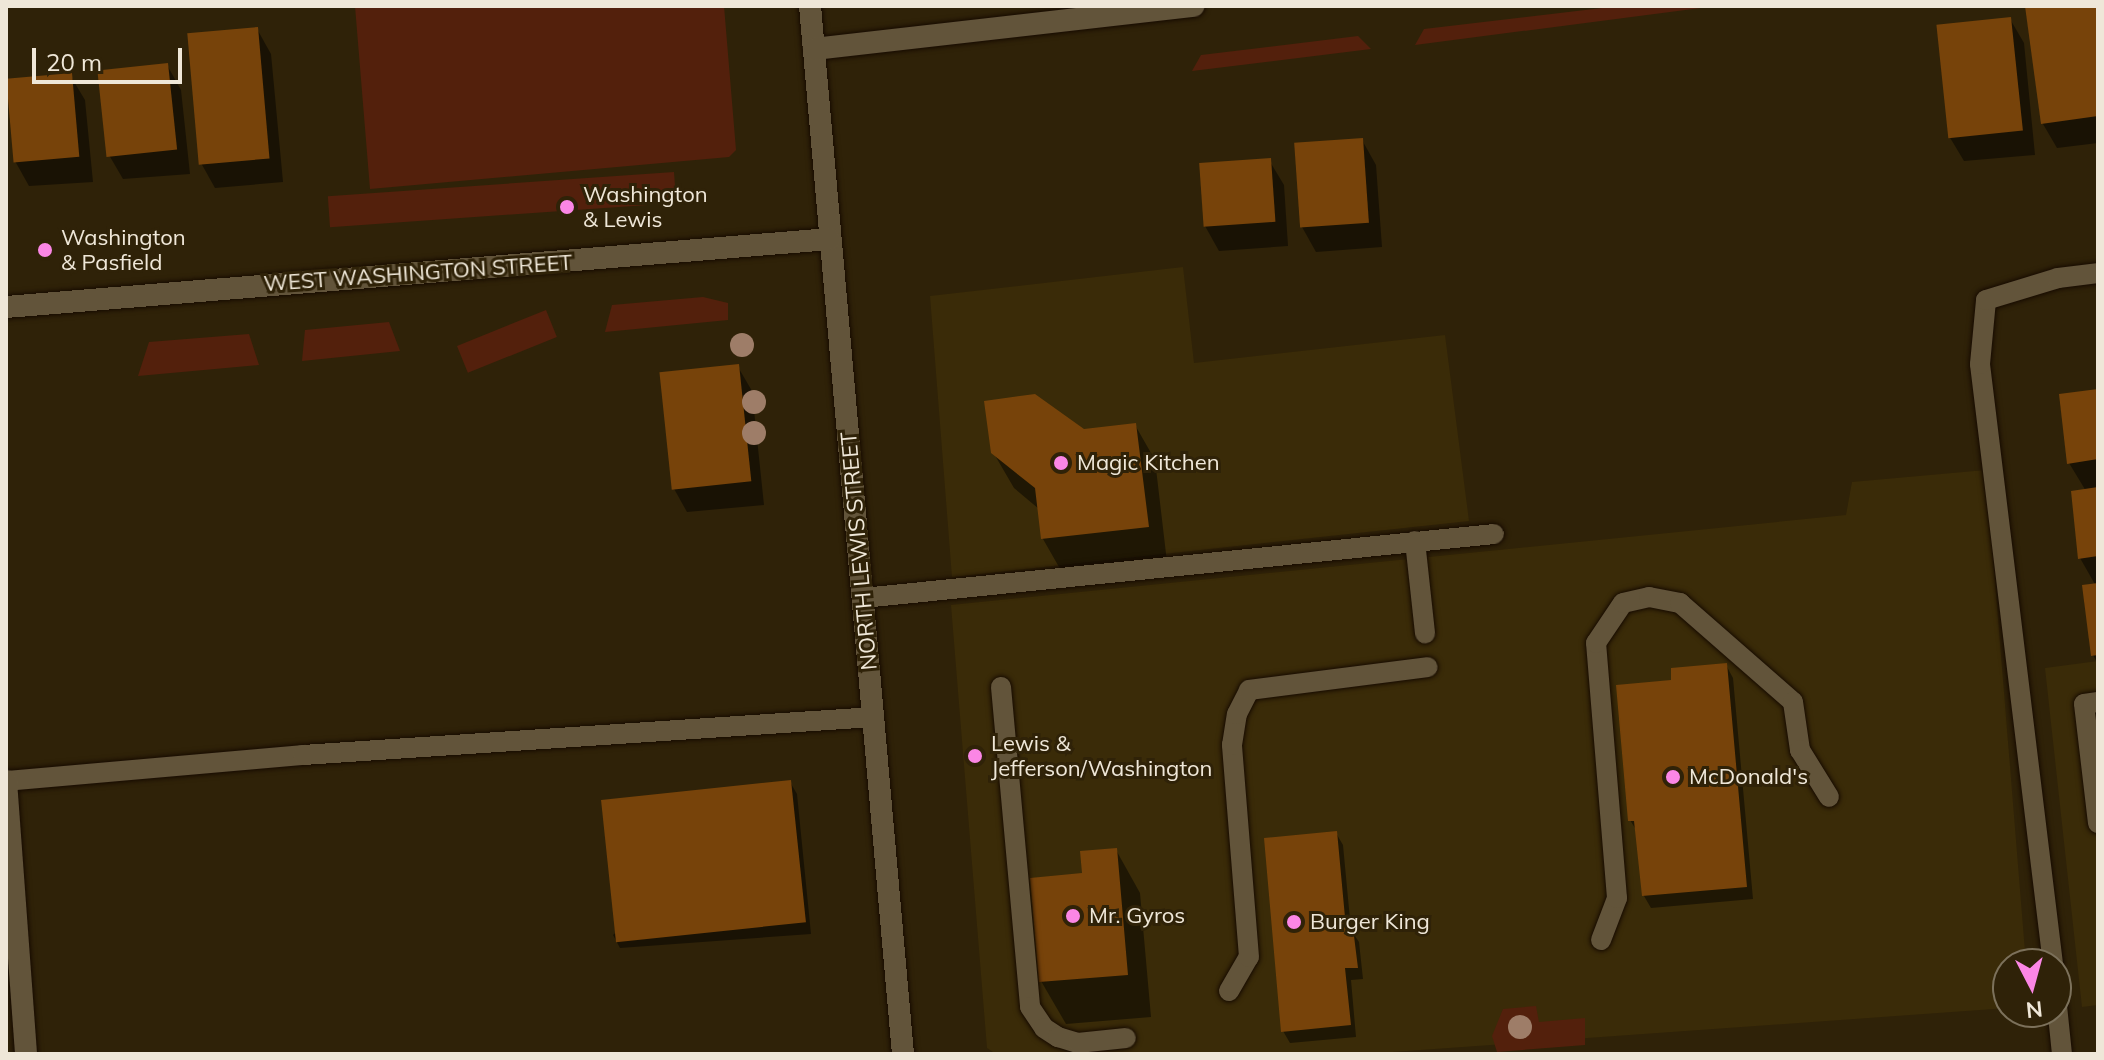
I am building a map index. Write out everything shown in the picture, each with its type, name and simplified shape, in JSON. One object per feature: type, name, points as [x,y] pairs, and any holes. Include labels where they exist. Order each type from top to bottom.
[{"type":"street","name":"NORTH LEWIS STREET","points":[[810,6],[903,1054]]},
{"type":"street","points":[[814,49],[1194,6]]},
{"type":"street","name":"WEST WASHINGTON STREET","points":[[6,307],[829,239]]},
{"type":"street","points":[[6,781],[14,1014],[26,1054]]},
{"type":"lane","points":[[2051,948],[1980,364],[1986,300],[2058,278],[2098,273]]},
{"type":"lane","points":[[863,598],[1494,534]]},
{"type":"lane","points":[[1415,541],[1425,633]]},
{"type":"lane","points":[[1601,940],[1617,898],[1596,643],[1623,603],[1649,597],[1680,603],[1793,702],[1800,750],[1829,797]]},
{"type":"lane","points":[[1229,991],[1249,957],[1232,745],[1237,714],[1249,690],[1428,667]]},
{"type":"lane","points":[[1001,687],[1030,1007],[1044,1028],[1058,1037],[1078,1043],[1126,1038]]},
{"type":"lane","points":[[2098,702],[2084,704],[2098,823]]},
{"type":"lane","points":[[6,781],[303,755],[874,717]]},
{"type":"lane","points":[[2059,1028],[2062,1054]]},
{"type":"shaded area","points":[[355,6],[724,6],[736,150],[729,157],[370,189]]},
{"type":"shaded area","points":[[1619,6],[1716,6],[1415,45],[1424,29]]},
{"type":"shaded area","points":[[1358,36],[1371,49],[1192,71],[1201,55]]},
{"type":"shaded area","points":[[674,172],[676,203],[330,227],[328,196]]},
{"type":"shaded area","points":[[1183,267],[1194,363],[1445,335],[1469,521],[952,577],[930,296]]},
{"type":"shaded area","points":[[703,297],[728,303],[728,320],[605,332],[612,305]]},
{"type":"shaded area","points":[[546,310],[557,337],[468,373],[457,346]]},
{"type":"shaded area","points":[[389,322],[400,351],[302,361],[305,330]]},
{"type":"shaded area","points":[[249,334],[259,365],[138,376],[149,342]]},
{"type":"shaded area","points":[[1986,470],[2025,948],[1992,948],[1992,1009],[1364,1054],[996,1054],[987,1048],[951,605],[1846,515],[1852,482]]},
{"type":"shaded area","points":[[2098,661],[2098,1005],[2082,1007],[2045,668]]},
{"type":"shaded area","points":[[1536,1006],[1539,1022],[1585,1018],[1585,1045],[1497,1052],[1492,1036],[1503,1009]]},
{"type":"building","points":[[2025,6],[2098,6],[2098,116],[2041,124]]},
{"type":"building","points":[[2011,17],[2023,130],[1948,138],[1936,25]]},
{"type":"building","points":[[258,27],[270,158],[199,165],[187,33]]},
{"type":"building","points":[[168,63],[177,150],[106,157],[97,70]]},
{"type":"building","points":[[72,73],[79,157],[14,162],[6,79]]},
{"type":"building","points":[[1363,138],[1369,223],[1300,228],[1294,143]]},
{"type":"building","points":[[1271,158],[1275,222],[1204,227],[1199,163]]},
{"type":"building","points":[[739,364],[751,481],[672,490],[659,372]]},
{"type":"building","points":[[2098,389],[2098,459],[2067,464],[2059,394]]},
{"type":"building","points":[[1035,394],[1084,429],[1136,423],[1149,527],[1041,539],[1035,488],[991,453],[984,401]]},
{"type":"building","points":[[2098,487],[2098,556],[2078,559],[2071,491]]},
{"type":"building","points":[[2098,583],[2098,655],[2091,656],[2082,585]]},
{"type":"building","points":[[1727,663],[1747,887],[1642,896],[1634,821],[1628,821],[1616,685],[1671,680],[1671,668]]},
{"type":"building","points":[[791,780],[806,922],[616,942],[601,800]]},
{"type":"building","points":[[1337,831],[1346,928],[1353,928],[1358,968],[1345,968],[1351,1025],[1281,1032],[1264,838]]},
{"type":"building","points":[[1117,848],[1128,975],[1039,982],[1030,878],[1082,873],[1080,851]]},
{"type":"place","name":"Washington & Lewis","points":[[567,207]]},
{"type":"place","name":"Washington & Pasfield","points":[[45,250]]},
{"type":"place","name":"Magic Kitchen","points":[[1061,463]]},
{"type":"place","name":"Lewis & Jefferson/Washington","points":[[975,756]]},
{"type":"place","name":"McDonald's","points":[[1673,777]]},
{"type":"place","name":"Mr. Gyros","points":[[1073,916]]},
{"type":"place","name":"Burger King","points":[[1294,922]]}]
